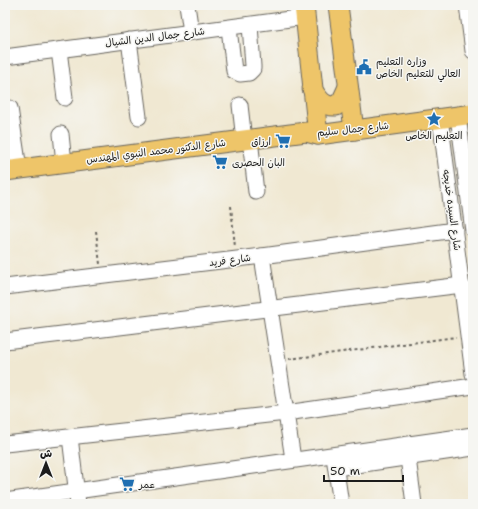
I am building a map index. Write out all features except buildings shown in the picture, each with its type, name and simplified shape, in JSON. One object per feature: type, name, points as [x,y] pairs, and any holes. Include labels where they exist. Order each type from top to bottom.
[{"type":"main road","points":[[338,5],[353,125]]},
{"type":"main road","points":[[304,11],[312,89],[314,131]]},
{"type":"main road","points":[[312,89],[320,102],[325,105],[336,106],[342,100],[348,86]]},
{"type":"main road","name":"شارع جمال سليم","points":[[314,131],[473,103]]},
{"type":"main road","name":"شارع جمال سليم","points":[[353,125],[457,116]]},
{"type":"main road","name":"شارع الدكتور محمد النبوي المهندس","points":[[12,170],[314,131]]},
{"type":"street","points":[[187,5],[191,32]]},
{"type":"street","points":[[467,5],[473,51]]},
{"type":"street","name":"شارع جمال الدين الشيال","points":[[5,57],[250,25],[304,11]]},
{"type":"street","points":[[229,28],[234,71],[240,74],[249,73],[253,69],[250,25]]},
{"type":"street","points":[[129,40],[138,117]]},
{"type":"street","points":[[58,50],[65,98]]},
{"type":"street","points":[[240,105],[256,192]]},
{"type":"street","points":[[10,108],[12,170]]},
{"type":"street","name":"شارع السيده خديجه","points":[[457,116],[472,210],[473,231]]},
{"type":"street","name":"شارع السيده خديجه","points":[[457,116],[452,212],[470,331],[473,374]]},
{"type":"street","points":[[61,134],[64,163]]},
{"type":"street","points":[[452,212],[472,210]]},
{"type":"street","name":"شارع فريد","points":[[5,287],[262,256],[455,230]]},
{"type":"street","points":[[262,256],[293,460]]},
{"type":"street","points":[[5,341],[462,285]]},
{"type":"street","points":[[5,444],[286,413],[473,386]]},
{"type":"street","points":[[334,461],[473,435]]},
{"type":"street","points":[[70,437],[77,498]]},
{"type":"street","points":[[5,501],[77,498],[293,460],[334,461],[408,458],[473,448]]},
{"type":"street","points":[[408,458],[414,504]]},
{"type":"street","points":[[334,461],[341,504]]},
{"type":"path","points":[[231,206],[236,259]]},
{"type":"path","points":[[96,231],[102,275]]},
{"type":"path","points":[[278,360],[470,331]]},
{"type":"place","name":"وزاره التعليم العالي للتعليم الخاص","points":[[364,67]]},
{"type":"place","name":"التعليم الخاص","points":[[434,119]]},
{"type":"place","name":"ارزاق","points":[[283,141]]},
{"type":"place","name":"البان الحصرى","points":[[220,162]]},
{"type":"place","name":"عمر","points":[[127,484]]}]
